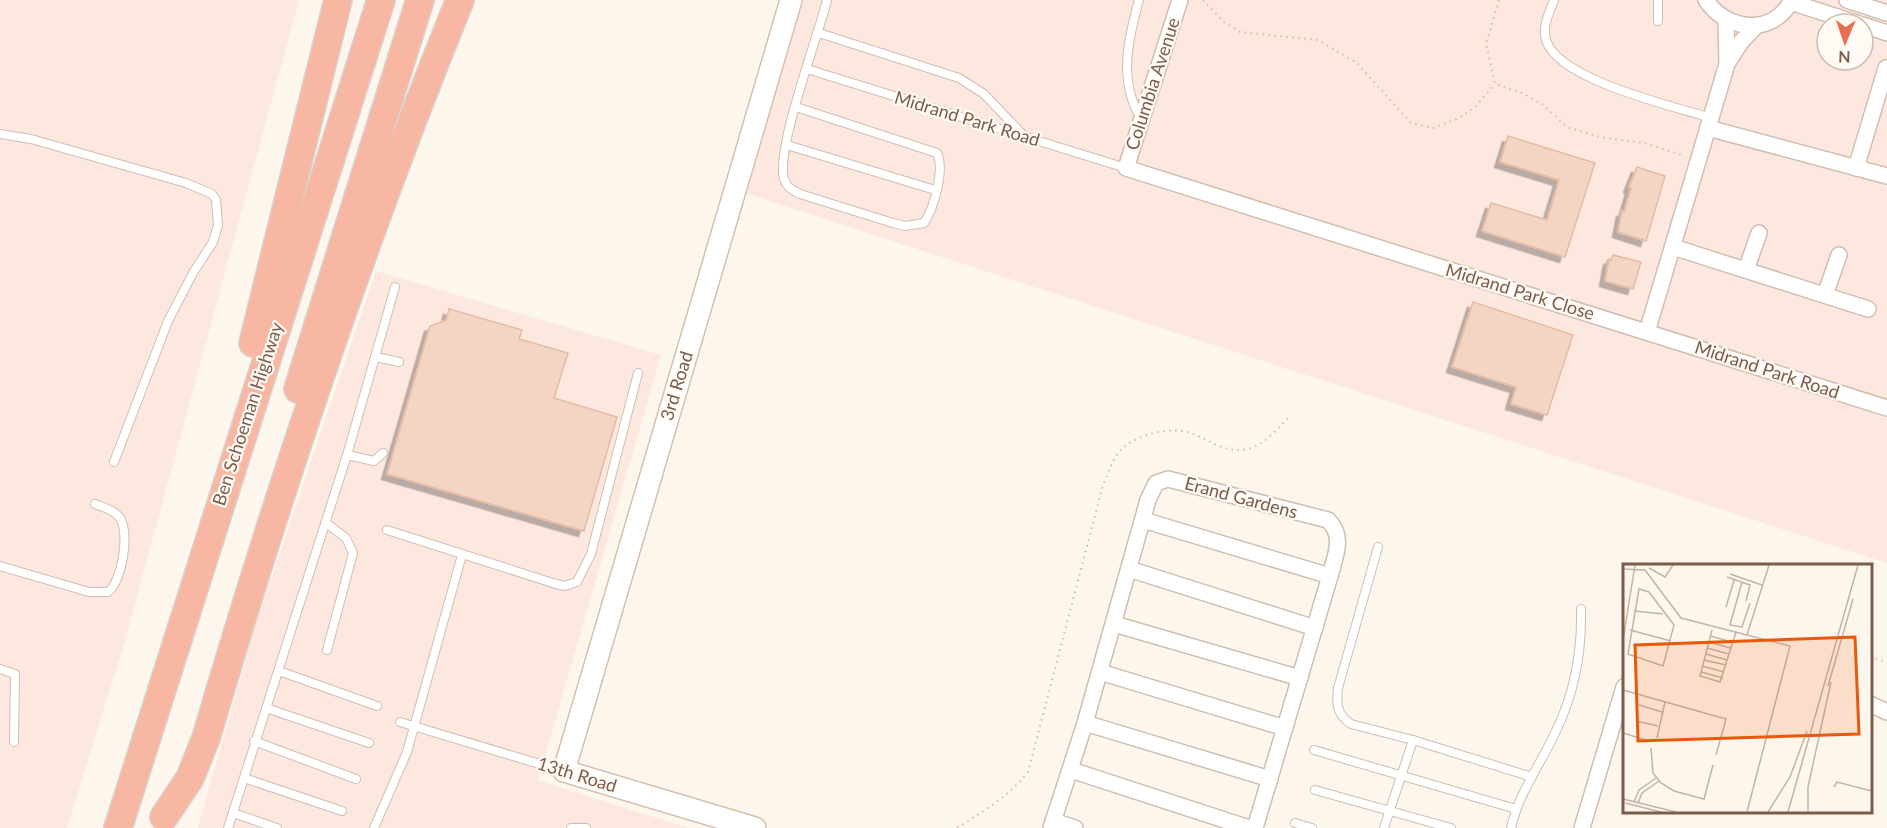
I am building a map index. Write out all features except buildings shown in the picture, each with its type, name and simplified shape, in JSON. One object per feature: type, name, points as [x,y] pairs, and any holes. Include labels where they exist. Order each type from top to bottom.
[{"type":"highway","points":[[182,619],[194,537],[264,304],[338,0]]},
{"type":"highway","name":"Ben Schoeman Highway","points":[[118,828],[182,619],[381,0]]},
{"type":"highway","points":[[162,822],[420,0]]},
{"type":"highway","points":[[162,822],[190,777],[206,738],[323,370],[385,194],[460,0]]},
{"type":"street","name":"3rd Road","points":[[564,771],[791,0]]},
{"type":"street","name":"Columbia Avenue","points":[[1126,168],[1180,0]]},
{"type":"street","points":[[1706,0],[1726,21],[1746,26],[1756,26],[1776,18],[1792,1],[1824,12]]},
{"type":"street","points":[[1847,0],[1887,13]]},
{"type":"street","points":[[1647,332],[1727,64],[1726,21]]},
{"type":"street","points":[[1727,64],[1756,26]]},
{"type":"street","points":[[1856,168],[1886,68]]},
{"type":"street","points":[[1710,123],[1887,176]]},
{"type":"street","name":"Midrand Park Close","points":[[1126,168],[1647,332]]},
{"type":"street","points":[[1746,270],[1759,233]]},
{"type":"street","points":[[1673,247],[1868,309]]},
{"type":"street","points":[[1825,295],[1839,255]]},
{"type":"street","name":"Midrand Park Road","points":[[1647,332],[1887,408]]},
{"type":"street","name":"Erand Gardens","points":[[1052,825],[1085,723],[1152,489],[1156,483],[1168,479],[1328,520],[1334,526],[1338,539],[1330,576],[1255,828]]},
{"type":"street","points":[[1143,520],[1330,576]]},
{"type":"street","points":[[1129,569],[1315,628]]},
{"type":"street","points":[[1114,624],[1300,678]]},
{"type":"street","points":[[1100,672],[1285,728]]},
{"type":"street","points":[[1582,828],[1623,690]]},
{"type":"street","points":[[1872,705],[1887,712]]},
{"type":"street","points":[[1085,723],[1270,779]]},
{"type":"street","points":[[1071,770],[1249,828]]},
{"type":"street","name":"13th Road","points":[[564,771],[755,828]]},
{"type":"street","points":[[1052,825],[1075,828]]},
{"type":"lane","points":[[796,107],[934,151],[940,165],[929,215],[924,223],[905,226],[893,224],[800,194],[788,187],[784,176],[787,145],[796,107],[827,0]]},
{"type":"lane","points":[[1139,0],[1131,29],[1127,70],[1132,101],[1142,120]]},
{"type":"lane","points":[[1554,0],[1544,32],[1553,54],[1562,62],[1607,85],[1710,123]]},
{"type":"lane","points":[[1658,0],[1658,21]]},
{"type":"lane","points":[[819,33],[959,78],[984,94],[1024,136]]},
{"type":"lane","name":"Midrand Park Road","points":[[807,69],[1126,168]]},
{"type":"lane","points":[[0,134],[31,139],[186,183],[212,194],[216,200],[218,225],[213,242],[168,321],[114,462]]},
{"type":"lane","points":[[787,145],[935,190]]},
{"type":"lane","points":[[228,828],[347,455],[395,287]]},
{"type":"lane","points":[[376,357],[399,362]]},
{"type":"lane","points":[[387,530],[556,584],[571,585],[581,578],[591,554],[638,373]]},
{"type":"lane","points":[[347,455],[374,461],[383,453]]},
{"type":"lane","points":[[0,566],[89,592],[108,592],[117,581],[125,533],[119,516],[95,504]]},
{"type":"lane","points":[[326,523],[346,538],[353,553],[327,650]]},
{"type":"lane","points":[[1378,547],[1338,688],[1338,711],[1351,724],[1413,740],[1532,777]]},
{"type":"lane","points":[[375,828],[407,752],[462,555]]},
{"type":"lane","points":[[1511,828],[1516,809],[1556,730],[1573,688],[1579,658],[1581,609]]},
{"type":"lane","points":[[0,669],[15,674],[14,742]]},
{"type":"lane","points":[[279,671],[377,706]]},
{"type":"lane","points":[[266,708],[369,743]]},
{"type":"lane","name":"13th Road","points":[[400,722],[564,771]]},
{"type":"lane","points":[[1384,828],[1413,740]]},
{"type":"lane","points":[[254,741],[356,779]]},
{"type":"lane","points":[[1314,750],[1516,809]]},
{"type":"lane","points":[[244,778],[342,811]]},
{"type":"lane","points":[[1315,790],[1451,828]]},
{"type":"lane","points":[[233,813],[277,828]]},
{"type":"lane","points":[[1295,823],[1312,828]]},
{"type":"lane","points":[[571,828],[586,828]]},
{"type":"path","points":[[1203,0],[1224,22],[1240,32],[1318,40],[1357,63],[1411,123],[1433,128],[1459,118],[1475,108],[1495,84]]},
{"type":"path","points":[[1495,84],[1486,44],[1499,0]]},
{"type":"path","points":[[1495,84],[1522,93],[1542,104],[1567,127],[1599,137],[1644,143],[1699,161]]},
{"type":"path","points":[[957,828],[1015,789],[1028,772],[1103,485],[1121,449],[1136,440],[1161,432],[1183,431],[1215,446],[1245,450],[1258,445],[1291,415]]},
{"type":"path","points":[[1872,658],[1887,662]]},
{"type":"shaded area","points":[[0,0],[299,0],[124,644],[67,828],[0,828]]},
{"type":"shaded area","points":[[788,0],[1887,0],[1887,563],[732,189]]},
{"type":"shaded area","points":[[376,271],[661,355],[538,780],[688,828],[198,828],[254,629]]}]
